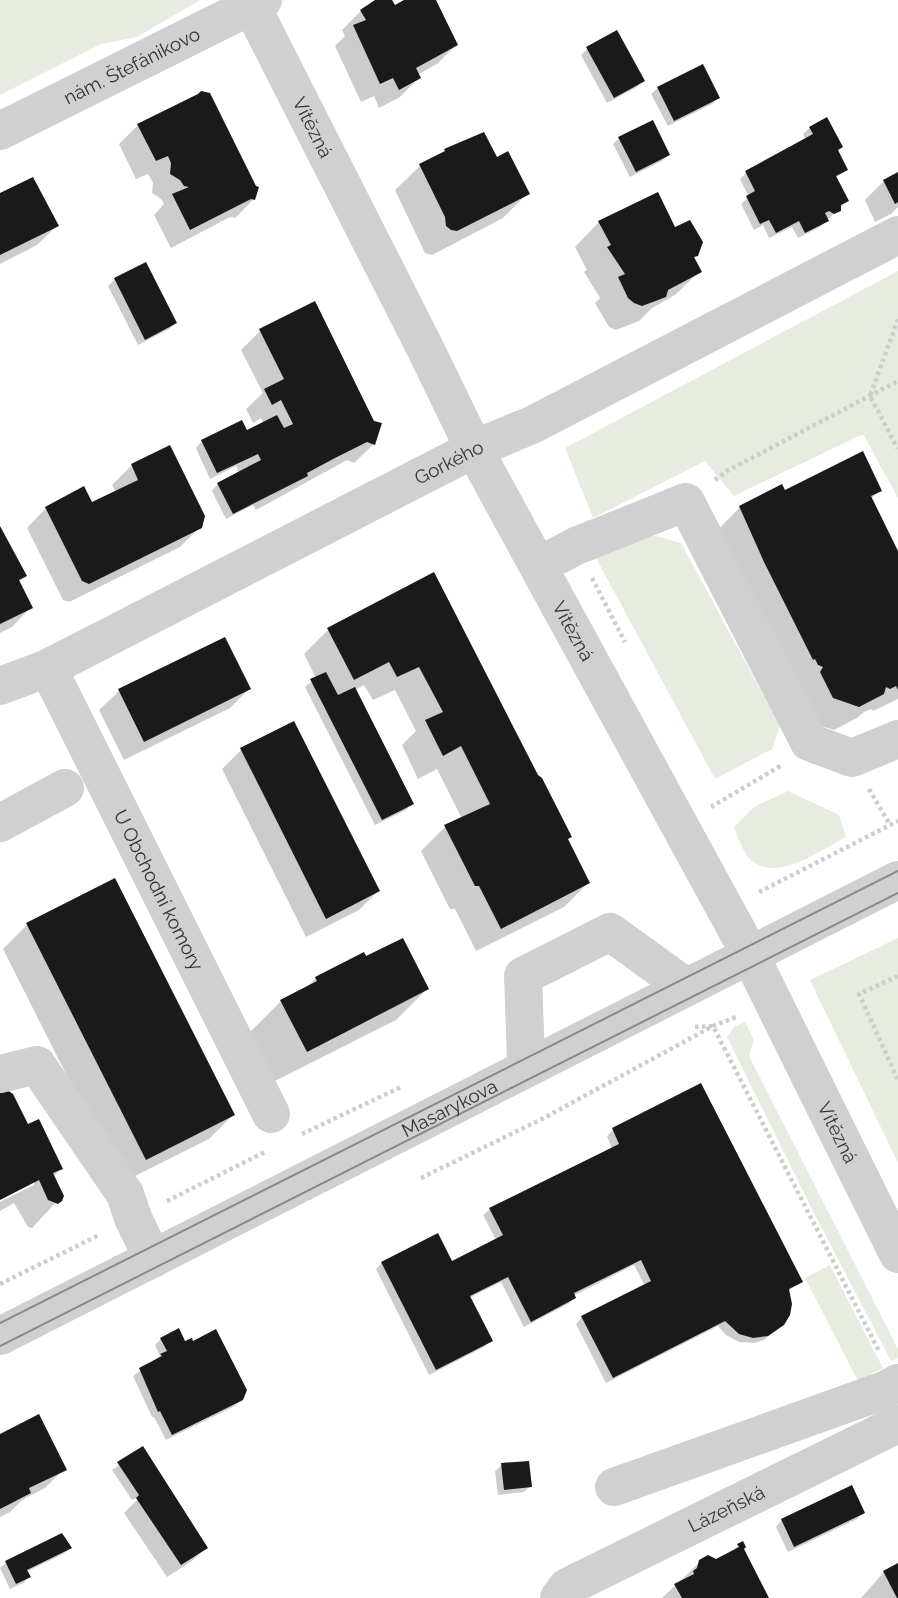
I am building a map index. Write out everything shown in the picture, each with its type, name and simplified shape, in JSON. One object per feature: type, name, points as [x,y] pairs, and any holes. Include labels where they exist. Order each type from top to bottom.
[{"type":"street","name":"nám. Štefánikovo","points":[[0,131],[257,3]]},
{"type":"street","name":"Vítězná","points":[[257,3],[474,449],[750,956],[898,1254]]},
{"type":"street","name":"Gorkého","points":[[0,686],[48,668],[474,449],[532,425],[898,235]]},
{"type":"street","points":[[538,566],[576,546],[686,502],[809,743],[852,758],[898,739]]},
{"type":"street","name":"U Obchodní komory","points":[[48,668],[280,1133]]},
{"type":"street","points":[[0,823],[65,788]]},
{"type":"street","name":"Masarykova","points":[[0,1336],[898,880]]},
{"type":"street","points":[[528,1068],[523,976],[597,938],[610,932],[686,987]]},
{"type":"street","points":[[0,1074],[37,1065],[125,1194],[133,1218],[153,1259]]},
{"type":"street","points":[[614,1487],[897,1384]]},
{"type":"street","name":"Lázeňská","points":[[559,1598],[567,1587],[898,1424]]},
{"type":"path","points":[[898,319],[870,396],[898,449]]},
{"type":"path","points":[[686,502],[727,471],[898,381]]},
{"type":"path","points":[[576,546],[627,645]]},
{"type":"path","points":[[716,820],[710,807],[778,768]]},
{"type":"path","points":[[754,894],[898,821]]},
{"type":"path","points":[[898,976],[859,995],[898,1080]]},
{"type":"path","points":[[421,1178],[542,1119],[713,1026],[736,1017]]},
{"type":"path","points":[[713,1026],[897,1384]]},
{"type":"path","points":[[0,1284],[133,1218],[280,1133],[405,1085]]},
{"type":"shaded area","points":[[0,0],[200,0],[137,37],[101,44],[0,95]]},
{"type":"shaded area","points":[[898,271],[898,498],[863,434],[734,496],[705,461],[593,518],[565,448]]},
{"type":"shaded area","points":[[644,533],[681,543],[780,726],[772,749],[715,779],[595,556]]},
{"type":"shaded area","points":[[788,791],[839,815],[846,837],[797,863],[770,868],[758,865],[746,854],[734,827],[754,807]]},
{"type":"shaded area","points":[[898,938],[898,1163],[810,980]]},
{"type":"shaded area","points":[[745,1022],[754,1040],[749,1056],[898,1349],[898,1358],[891,1361],[727,1037],[734,1027]]},
{"type":"shaded area","points":[[830,1265],[883,1368],[858,1381],[805,1278]]},
{"type":"building","points":[[375,0],[392,0],[395,5],[404,0],[436,0],[458,45],[416,68],[421,78],[399,90],[393,78],[380,84],[353,25],[366,20],[360,10]]},
{"type":"building","points":[[617,30],[645,81],[614,98],[586,47]]},
{"type":"building","points":[[703,64],[720,98],[674,121],[657,87]]},
{"type":"building","points":[[201,91],[210,93],[256,186],[259,187],[255,200],[251,199],[190,230],[172,194],[189,187],[170,174],[171,163],[168,156],[156,161],[137,124]]},
{"type":"building","points":[[827,117],[843,147],[838,150],[848,170],[836,176],[849,201],[841,205],[841,211],[834,214],[829,211],[825,213],[829,221],[805,233],[799,221],[776,233],[769,220],[760,224],[746,196],[755,191],[745,171],[813,134],[809,127]]},
{"type":"building","points":[[653,120],[670,155],[636,172],[618,137]]},
{"type":"building","points":[[484,132],[497,157],[508,151],[530,194],[457,231],[451,230],[446,226],[445,217],[419,164],[445,151],[444,149]]},
{"type":"building","points":[[898,172],[898,202],[895,204],[883,180]]},
{"type":"building","points":[[33,177],[59,226],[0,255],[0,193]]},
{"type":"building","points":[[658,192],[675,227],[690,220],[703,242],[698,256],[694,257],[702,272],[668,290],[666,297],[642,306],[628,298],[618,277],[625,274],[607,247],[611,245],[598,221]]},
{"type":"building","points":[[146,262],[177,323],[145,340],[114,278]]},
{"type":"building","points":[[315,301],[374,421],[382,423],[375,445],[367,442],[233,514],[217,483],[261,460],[258,454],[217,473],[201,440],[242,420],[247,430],[277,415],[284,428],[293,424],[281,400],[272,405],[264,389],[284,379],[259,329]]},
{"type":"building","points":[[170,445],[205,516],[202,528],[89,584],[82,581],[45,507],[84,486],[92,502],[138,480],[131,464]]},
{"type":"building","points":[[863,451],[882,491],[871,496],[898,551],[898,690],[896,686],[890,689],[886,687],[884,694],[859,707],[833,698],[820,672],[823,667],[813,660],[739,506],[782,484],[785,490]]},
{"type":"building","points":[[0,526],[27,576],[19,580],[33,608],[0,624]]},
{"type":"building","points":[[434,572],[572,837],[568,839],[590,883],[501,929],[479,886],[475,886],[444,825],[490,804],[461,746],[443,756],[425,720],[443,712],[419,667],[397,677],[389,662],[354,680],[327,628]]},
{"type":"building","points":[[225,637],[251,689],[144,742],[118,689]]},
{"type":"building","points":[[326,672],[338,695],[355,687],[414,804],[382,820],[310,679]]},
{"type":"building","points":[[294,721],[380,891],[326,919],[240,748]]},
{"type":"building","points":[[115,878],[235,1115],[146,1160],[26,923]]},
{"type":"building","points":[[403,938],[429,989],[307,1052],[280,1000],[317,981],[315,977],[364,952],[366,956]]},
{"type":"building","points":[[701,1083],[803,1282],[789,1289],[792,1304],[784,1325],[768,1336],[753,1338],[739,1334],[725,1321],[613,1378],[581,1316],[651,1281],[641,1260],[574,1293],[576,1298],[531,1322],[508,1277],[470,1296],[493,1341],[436,1370],[381,1262],[438,1233],[452,1261],[503,1235],[489,1208],[619,1144],[612,1128]]},
{"type":"building","points":[[0,1085],[13,1094],[28,1124],[39,1119],[63,1169],[53,1173],[64,1196],[58,1204],[48,1200],[39,1180],[0,1200]]},
{"type":"building","points":[[179,1328],[185,1341],[192,1338],[193,1341],[216,1329],[247,1390],[243,1400],[172,1435],[160,1411],[158,1412],[139,1368],[167,1351],[160,1338]]},
{"type":"building","points":[[39,1414],[67,1470],[29,1488],[31,1493],[0,1509],[0,1434]]},
{"type":"building","points":[[143,1446],[208,1548],[181,1565],[136,1498],[139,1495],[117,1462]]},
{"type":"building","points":[[529,1461],[532,1487],[504,1490],[501,1463]]},
{"type":"building","points":[[852,1485],[865,1513],[794,1547],[781,1519]]},
{"type":"building","points":[[62,1533],[72,1548],[27,1570],[31,1577],[16,1584],[5,1561]]},
{"type":"building","points":[[743,1541],[746,1547],[744,1549],[769,1598],[682,1598],[674,1584],[694,1574],[699,1560],[708,1555],[716,1559],[739,1547],[737,1544]]},
{"type":"building","points":[[898,1563],[898,1598],[897,1598],[883,1571]]},
{"type":"tram line","points":[[0,1323],[898,871]]},
{"type":"tram line","points":[[0,1346],[898,893]]}]
